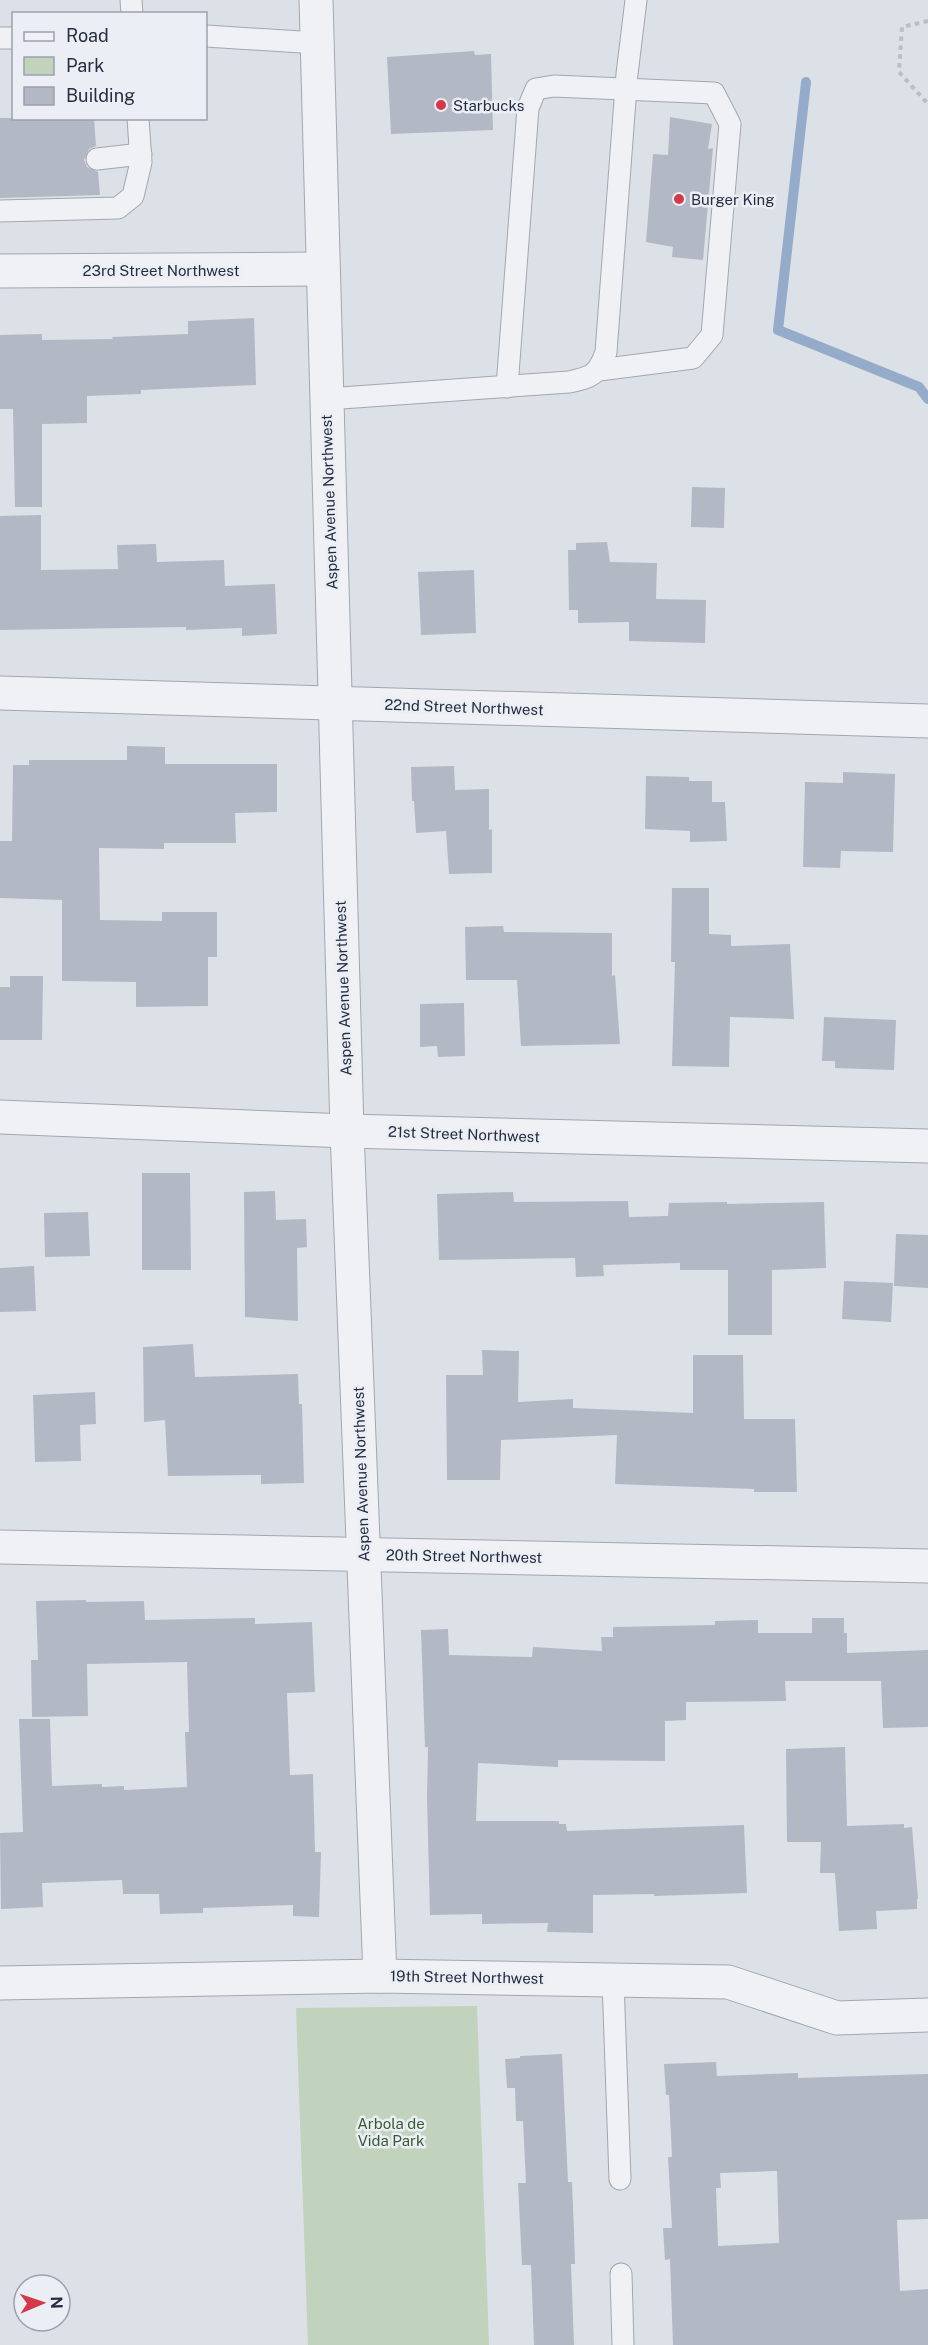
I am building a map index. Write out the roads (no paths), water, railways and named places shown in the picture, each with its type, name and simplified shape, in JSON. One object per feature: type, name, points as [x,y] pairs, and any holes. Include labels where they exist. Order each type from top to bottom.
[{"type":"street","name":"Aspen Avenue Northwest","points":[[315,0],[347,1131],[381,1976]]},
{"type":"street","name":"23rd Street Northwest","points":[[0,271],[323,269]]},
{"type":"street","name":"22nd Street Northwest","points":[[0,693],[928,721]]},
{"type":"street","name":"21st Street Northwest","points":[[0,1117],[347,1131],[928,1146]]},
{"type":"street","name":"20th Street Northwest","points":[[0,1547],[928,1566]]},
{"type":"street","name":"19th Street Northwest","points":[[0,1983],[381,1976],[728,1982],[837,2018],[928,2015]]},
{"type":"lane","points":[[600,370],[606,352],[626,91],[636,0]]},
{"type":"lane","points":[[207,36],[316,43]]},
{"type":"lane","points":[[327,399],[507,387],[569,382],[587,378],[600,370],[693,358],[712,335],[730,124],[714,93],[544,86],[536,90],[528,108],[507,387]]},
{"type":"lane","points":[[0,211],[118,208],[133,196],[141,162],[138,120]]},
{"type":"lane","points":[[97,159],[141,154]]},
{"type":"lane","points":[[613,1980],[620,2178]]},
{"type":"lane","points":[[621,2274],[623,2345]]},
{"type":"waterway","points":[[806,82],[778,330],[919,387],[928,399]]},
{"type":"place","name":"Starbucks","points":[[441,105]]},
{"type":"place","name":"Burger King","points":[[679,199]]},
{"type":"park label","name":"Arbola de Vida Park","points":[[391,2132]]}]
